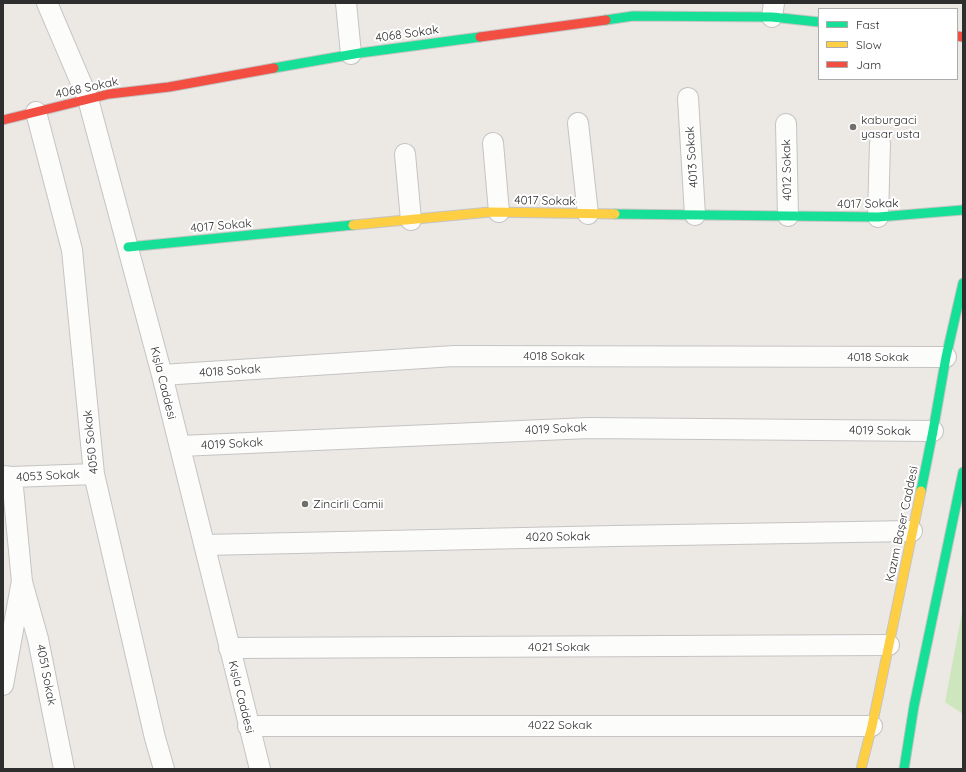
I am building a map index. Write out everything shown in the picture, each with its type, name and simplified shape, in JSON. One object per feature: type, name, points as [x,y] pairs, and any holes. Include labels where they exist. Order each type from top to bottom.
[{"type":"main road","name":"4068 Sokak","points":[[3,120],[109,94],[169,87],[351,54],[633,16],[701,10],[773,10],[818,22]]},
{"type":"main road","name":"4017 Sokak","points":[[128,247],[499,212],[878,217],[963,210]]},
{"type":"main road","name":"Kazım Başer Caddesi","points":[[862,769],[933,431],[946,357],[963,283]]},
{"type":"main road","points":[[904,769],[914,706],[963,472]]},
{"type":"street","name":"Kışla Caddesi","points":[[47,3],[88,99],[162,375],[248,726],[260,769]]},
{"type":"street","points":[[346,3],[351,54]]},
{"type":"street","name":"4013 Sokak","points":[[688,98],[695,215]]},
{"type":"street","name":"4050 Sokak","points":[[36,112],[72,250],[94,474],[154,738],[164,769]]},
{"type":"street","points":[[578,123],[588,214]]},
{"type":"street","name":"4012 Sokak","points":[[786,124],[788,216]]},
{"type":"street","points":[[493,143],[499,212]]},
{"type":"street","points":[[878,217],[880,143]]},
{"type":"street","points":[[405,154],[411,220]]},
{"type":"street","name":"4018 Sokak","points":[[162,375],[454,356],[946,357]]},
{"type":"street","name":"4019 Sokak","points":[[180,446],[590,428],[933,431]]},
{"type":"street","name":"4053 Sokak","points":[[7,477],[94,474]]},
{"type":"street","points":[[3,685],[22,582],[7,477]]},
{"type":"street","name":"4020 Sokak","points":[[204,545],[912,531]]},
{"type":"street","name":"4051 Sokak","points":[[22,582],[38,639],[64,769]]},
{"type":"street","name":"4021 Sokak","points":[[229,648],[889,644]]},
{"type":"street","name":"4022 Sokak","points":[[248,726],[872,726]]},
{"type":"green space","points":[[963,607],[963,714],[945,702]]},
{"type":"traffic: fast","points":[[606,20],[633,16],[772,17],[818,22]]},
{"type":"traffic: fast","points":[[274,68],[360,53],[480,37]]},
{"type":"traffic: fast","points":[[615,214],[878,217],[963,210]]},
{"type":"traffic: fast","points":[[128,247],[353,225]]},
{"type":"traffic: fast","points":[[921,491],[946,357],[963,283]]},
{"type":"traffic: fast","points":[[904,769],[914,706],[963,472]]},
{"type":"traffic: slow","points":[[353,225],[490,212],[615,214]]},
{"type":"traffic: slow","points":[[861,769],[872,726],[921,491]]},
{"type":"traffic: jam","points":[[480,37],[606,20]]},
{"type":"traffic: jam","points":[[958,36],[963,37]]},
{"type":"traffic: jam","points":[[3,120],[109,94],[169,87],[274,68]]},
{"type":"place","name":"kaburgaci yasar usta","points":[[853,127]]},
{"type":"place","name":"Zincirli Camii","points":[[305,504]]}]
